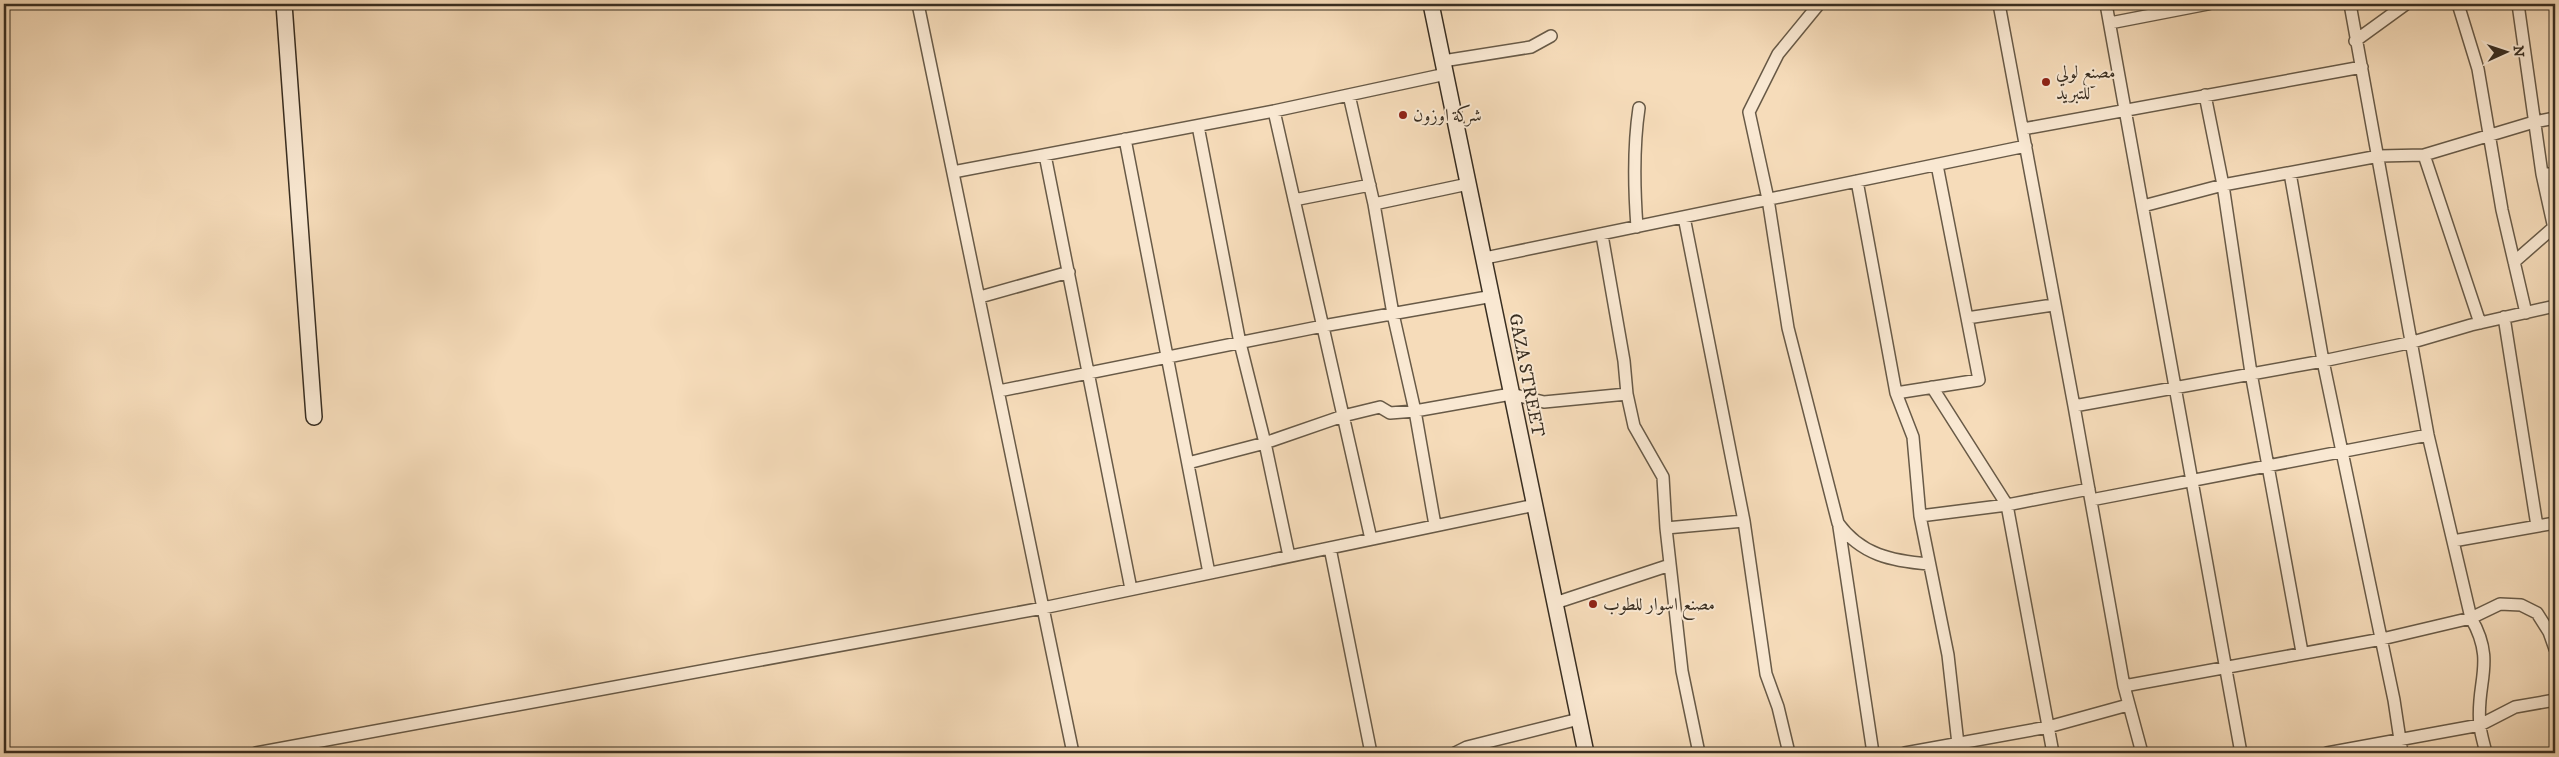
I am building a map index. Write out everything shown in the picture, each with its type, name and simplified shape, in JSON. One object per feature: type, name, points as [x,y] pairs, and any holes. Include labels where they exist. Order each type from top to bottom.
[{"type":"main road","points":[[284,4],[314,417]]},
{"type":"main road","name":"GAZA STREET","points":[[1431,4],[1493,296],[1511,394],[1586,753]]},
{"type":"street","points":[[918,4],[980,296],[1073,753]]},
{"type":"street","points":[[1819,4],[1778,54],[1750,112],[1768,199],[1788,328],[1838,523],[1874,753]]},
{"type":"street","points":[[1999,4],[2124,686],[2142,753]]},
{"type":"street","points":[[2106,4],[2241,753]]},
{"type":"street","points":[[2110,23],[2184,6],[2208,4]]},
{"type":"street","points":[[2350,4],[2355,41],[2362,67],[2413,342],[2428,435],[2471,618],[2482,641],[2485,663],[2480,725],[2486,753]]},
{"type":"street","points":[[2355,41],[2406,4]]},
{"type":"street","points":[[2463,4],[2458,4],[2478,69],[2502,210],[2526,312]]},
{"type":"street","points":[[2514,262],[2555,230],[2542,174],[2518,4]]},
{"type":"street","points":[[953,172],[1198,126],[1349,95],[1445,68],[1531,47],[1552,36]]},
{"type":"street","points":[[2023,129],[2362,67]]},
{"type":"street","points":[[1349,95],[1374,204],[1393,314],[1415,411],[1435,525]]},
{"type":"street","points":[[2205,95],[2223,185],[2251,373],[2302,652]]},
{"type":"street","points":[[1637,227],[1633,183],[1634,140],[1639,108]]},
{"type":"street","points":[[1274,111],[1371,539]]},
{"type":"street","points":[[2143,206],[2223,185],[2379,156],[2424,155],[2534,122],[2555,118]]},
{"type":"street","points":[[1198,126],[1240,343],[1265,443],[1289,556]]},
{"type":"street","points":[[1125,140],[1209,573]]},
{"type":"street","points":[[1485,258],[2026,146]]},
{"type":"street","points":[[1045,155],[1130,589]]},
{"type":"street","points":[[2424,155],[2480,323]]},
{"type":"street","points":[[1896,393],[1979,380],[1937,164]]},
{"type":"street","points":[[2290,173],[2324,361],[2382,639],[2402,753]]},
{"type":"street","points":[[2542,174],[2555,174]]},
{"type":"street","points":[[1857,181],[1896,393],[1913,437],[1920,516],[1948,654],[1959,748]]},
{"type":"street","points":[[1374,204],[1468,184]]},
{"type":"street","points":[[1294,200],[1370,185]]},
{"type":"street","points":[[1684,217],[1744,521],[1752,594],[1766,674],[1778,707],[1789,753]]},
{"type":"street","points":[[1602,235],[1624,360],[1627,394],[1634,426],[1663,477],[1666,528],[1682,671],[1699,753]]},
{"type":"street","points":[[980,296],[1069,272]]},
{"type":"street","points":[[999,391],[1088,375],[1322,326],[1493,296]]},
{"type":"street","points":[[1968,318],[2053,305]]},
{"type":"street","points":[[2074,406],[2324,361],[2413,342],[2480,323],[2555,306]]},
{"type":"street","points":[[2504,318],[2537,526]]},
{"type":"street","points":[[1932,387],[2007,504],[2053,753]]},
{"type":"street","points":[[1188,463],[1265,443],[1343,416],[1380,407],[1390,413],[1415,411],[1511,394],[1544,402],[1627,394]]},
{"type":"street","points":[[1920,516],[2193,482],[2342,450],[2428,435]]},
{"type":"street","points":[[256,753],[1044,608],[1534,505]]},
{"type":"street","points":[[1666,528],[1744,521]]},
{"type":"street","points":[[1838,523],[1849,538],[1878,555],[1898,562],[1929,564]]},
{"type":"street","points":[[2453,541],[2555,523]]},
{"type":"street","points":[[1330,548],[1371,753]]},
{"type":"street","points":[[1555,603],[1670,565]]},
{"type":"street","points":[[2124,686],[2225,666],[2382,639],[2471,618],[2500,604],[2521,605],[2537,613],[2542,619],[2555,649]]},
{"type":"street","points":[[2327,753],[2399,738],[2480,725],[2515,707],[2555,700]]},
{"type":"street","points":[[1905,753],[1959,748],[2048,727],[2128,705]]},
{"type":"street","points":[[1455,753],[1467,747],[1579,719]]},
{"type":"place","name":"مصنع لولي للتبريد","points":[[2046,82]]},
{"type":"place","name":"شركة اوزون","points":[[1403,115]]},
{"type":"place","name":"مصنع اسوار للطوب","points":[[1593,604]]}]
